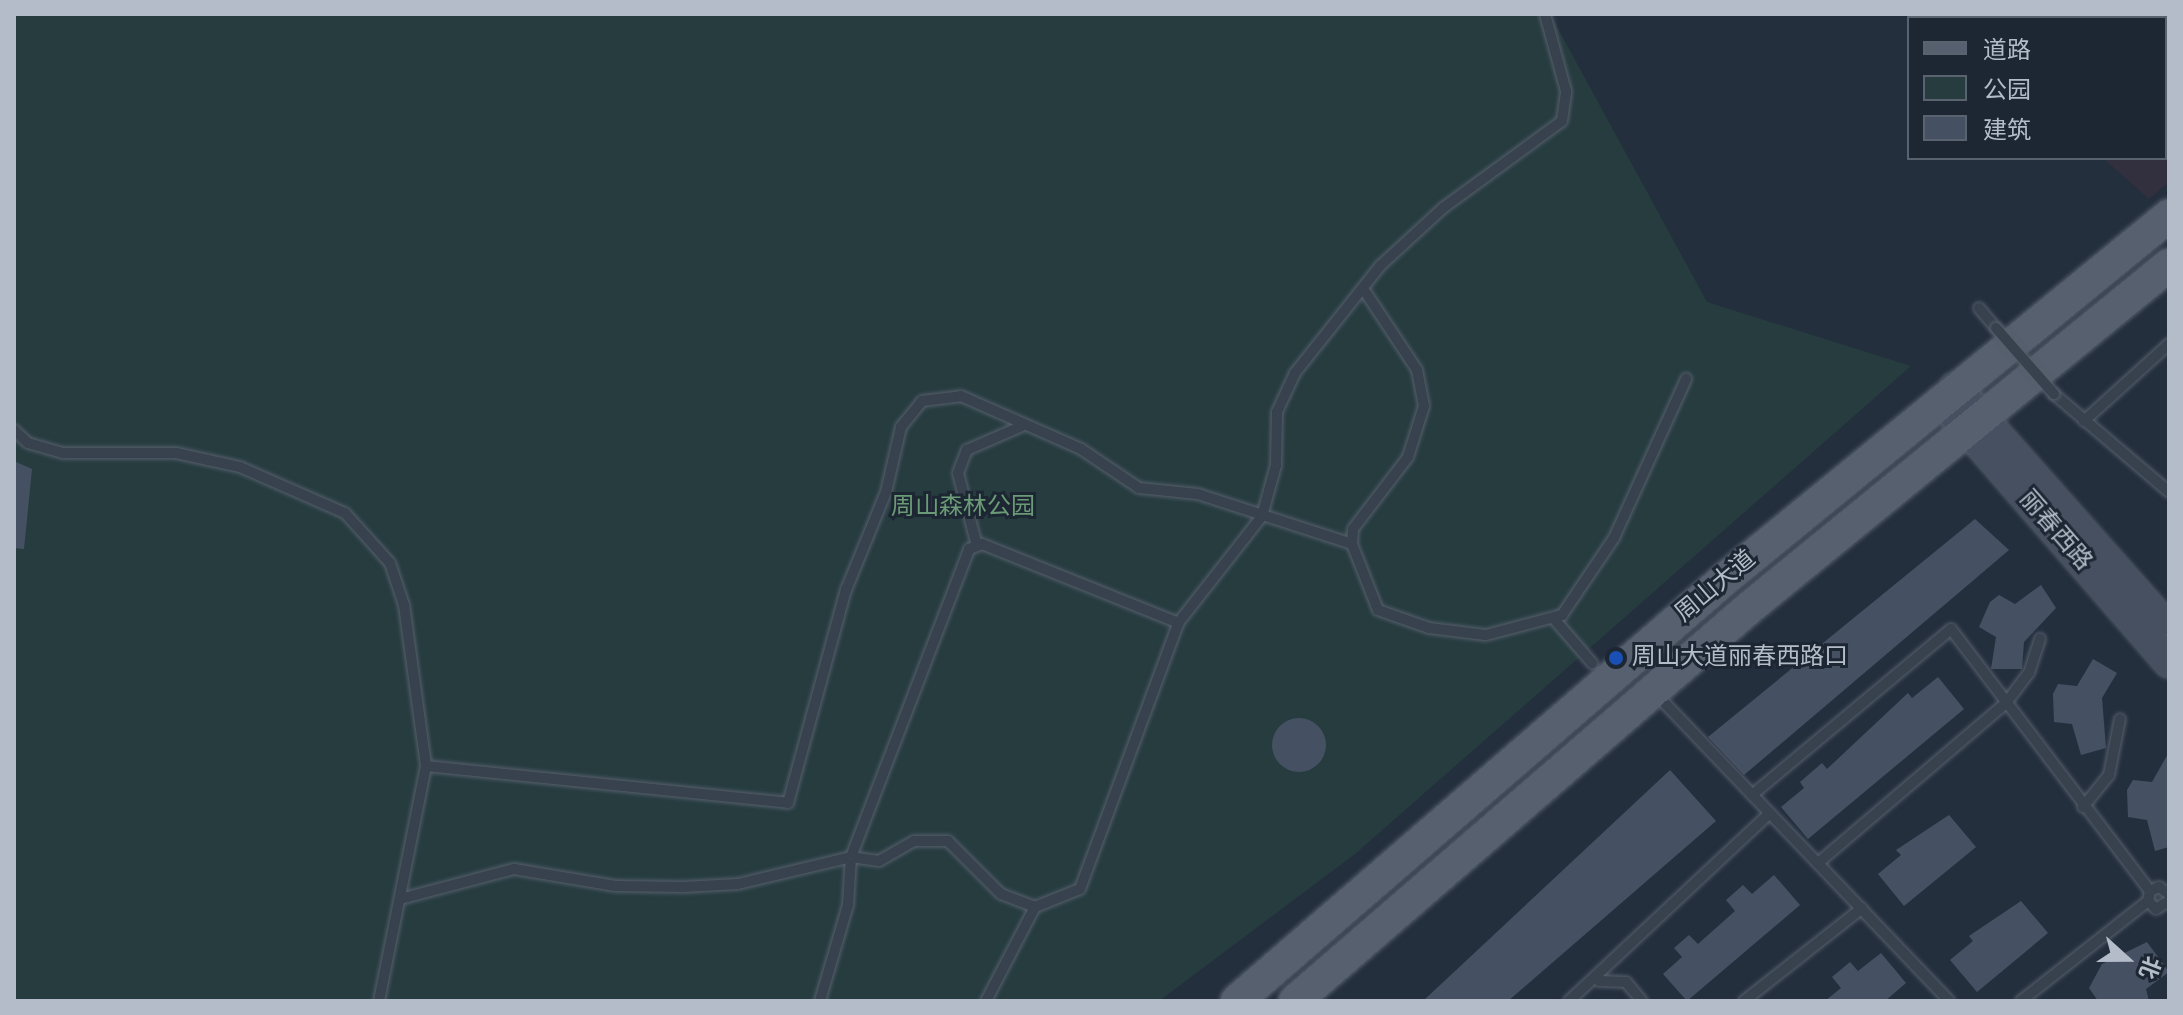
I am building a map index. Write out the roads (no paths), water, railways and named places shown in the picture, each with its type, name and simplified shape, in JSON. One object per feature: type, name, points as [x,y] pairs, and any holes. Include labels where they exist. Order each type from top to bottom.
[{"type":"main road","name":"周山大道","points":[[1237,1001],[1949,394],[2169,216]]},
{"type":"main road","name":"周山大道","points":[[1295,1001],[1653,692],[1975,422],[2169,265]]},
{"type":"main road","name":"丽春西路","points":[[1949,394],[2169,631]]},
{"type":"main road","name":"丽春西路","points":[[1975,422],[2169,662]]},
{"type":"main road","points":[[1319,1001],[1373,933]]},
{"type":"lane","points":[[986,1001],[1035,907],[1080,889],[1179,623],[1262,516],[1285,393],[1364,290],[1443,208],[1562,121],[1566,91],[1545,14]]},
{"type":"lane","points":[[1364,290],[1417,370],[1424,406],[1408,457],[1353,529],[1352,544],[1378,610],[1398,619],[1486,635],[1555,620],[1614,538],[1686,379]]},
{"type":"lane","points":[[1979,308],[2054,394],[2169,492]]},
{"type":"lane","points":[[2084,421],[2169,344]]},
{"type":"lane","points":[[426,766],[788,803],[825,654],[912,407],[961,396],[1022,426],[1081,449],[1139,488],[1178,489],[1352,544]]},
{"type":"lane","points":[[977,546],[958,473],[967,450],[1022,426]]},
{"type":"lane","points":[[14,430],[28,443],[64,453],[210,458],[345,513],[390,563],[404,605],[426,766],[404,898],[379,1001]]},
{"type":"lane","points":[[820,1001],[848,905],[851,857],[969,549],[977,546],[1179,623]]},
{"type":"lane","points":[[1555,620],[1592,663]]},
{"type":"lane","points":[[1752,795],[1951,629],[2149,896],[2168,899]]},
{"type":"lane","points":[[1818,863],[2006,703],[2029,673],[2040,639]]},
{"type":"lane","points":[[1653,692],[1949,1001]]},
{"type":"lane","points":[[2083,807],[2109,775],[2120,719]]},
{"type":"lane","points":[[1569,1001],[1599,981],[1623,947],[1770,813]]},
{"type":"lane","points":[[404,898],[514,869],[616,886],[738,884],[851,857],[879,861],[914,841],[948,841],[1001,894],[1035,907]]},
{"type":"lane","points":[[2021,1001],[2149,896],[2168,899]]},
{"type":"lane","points":[[1744,1001],[1862,908]]},
{"type":"lane","points":[[1599,981],[1626,982],[1642,1001]]},
{"type":"place","name":"周山大道丽春西路口","points":[[1616,658]]},
{"type":"park label","name":"周山森林公园","points":[[963,508]]}]
